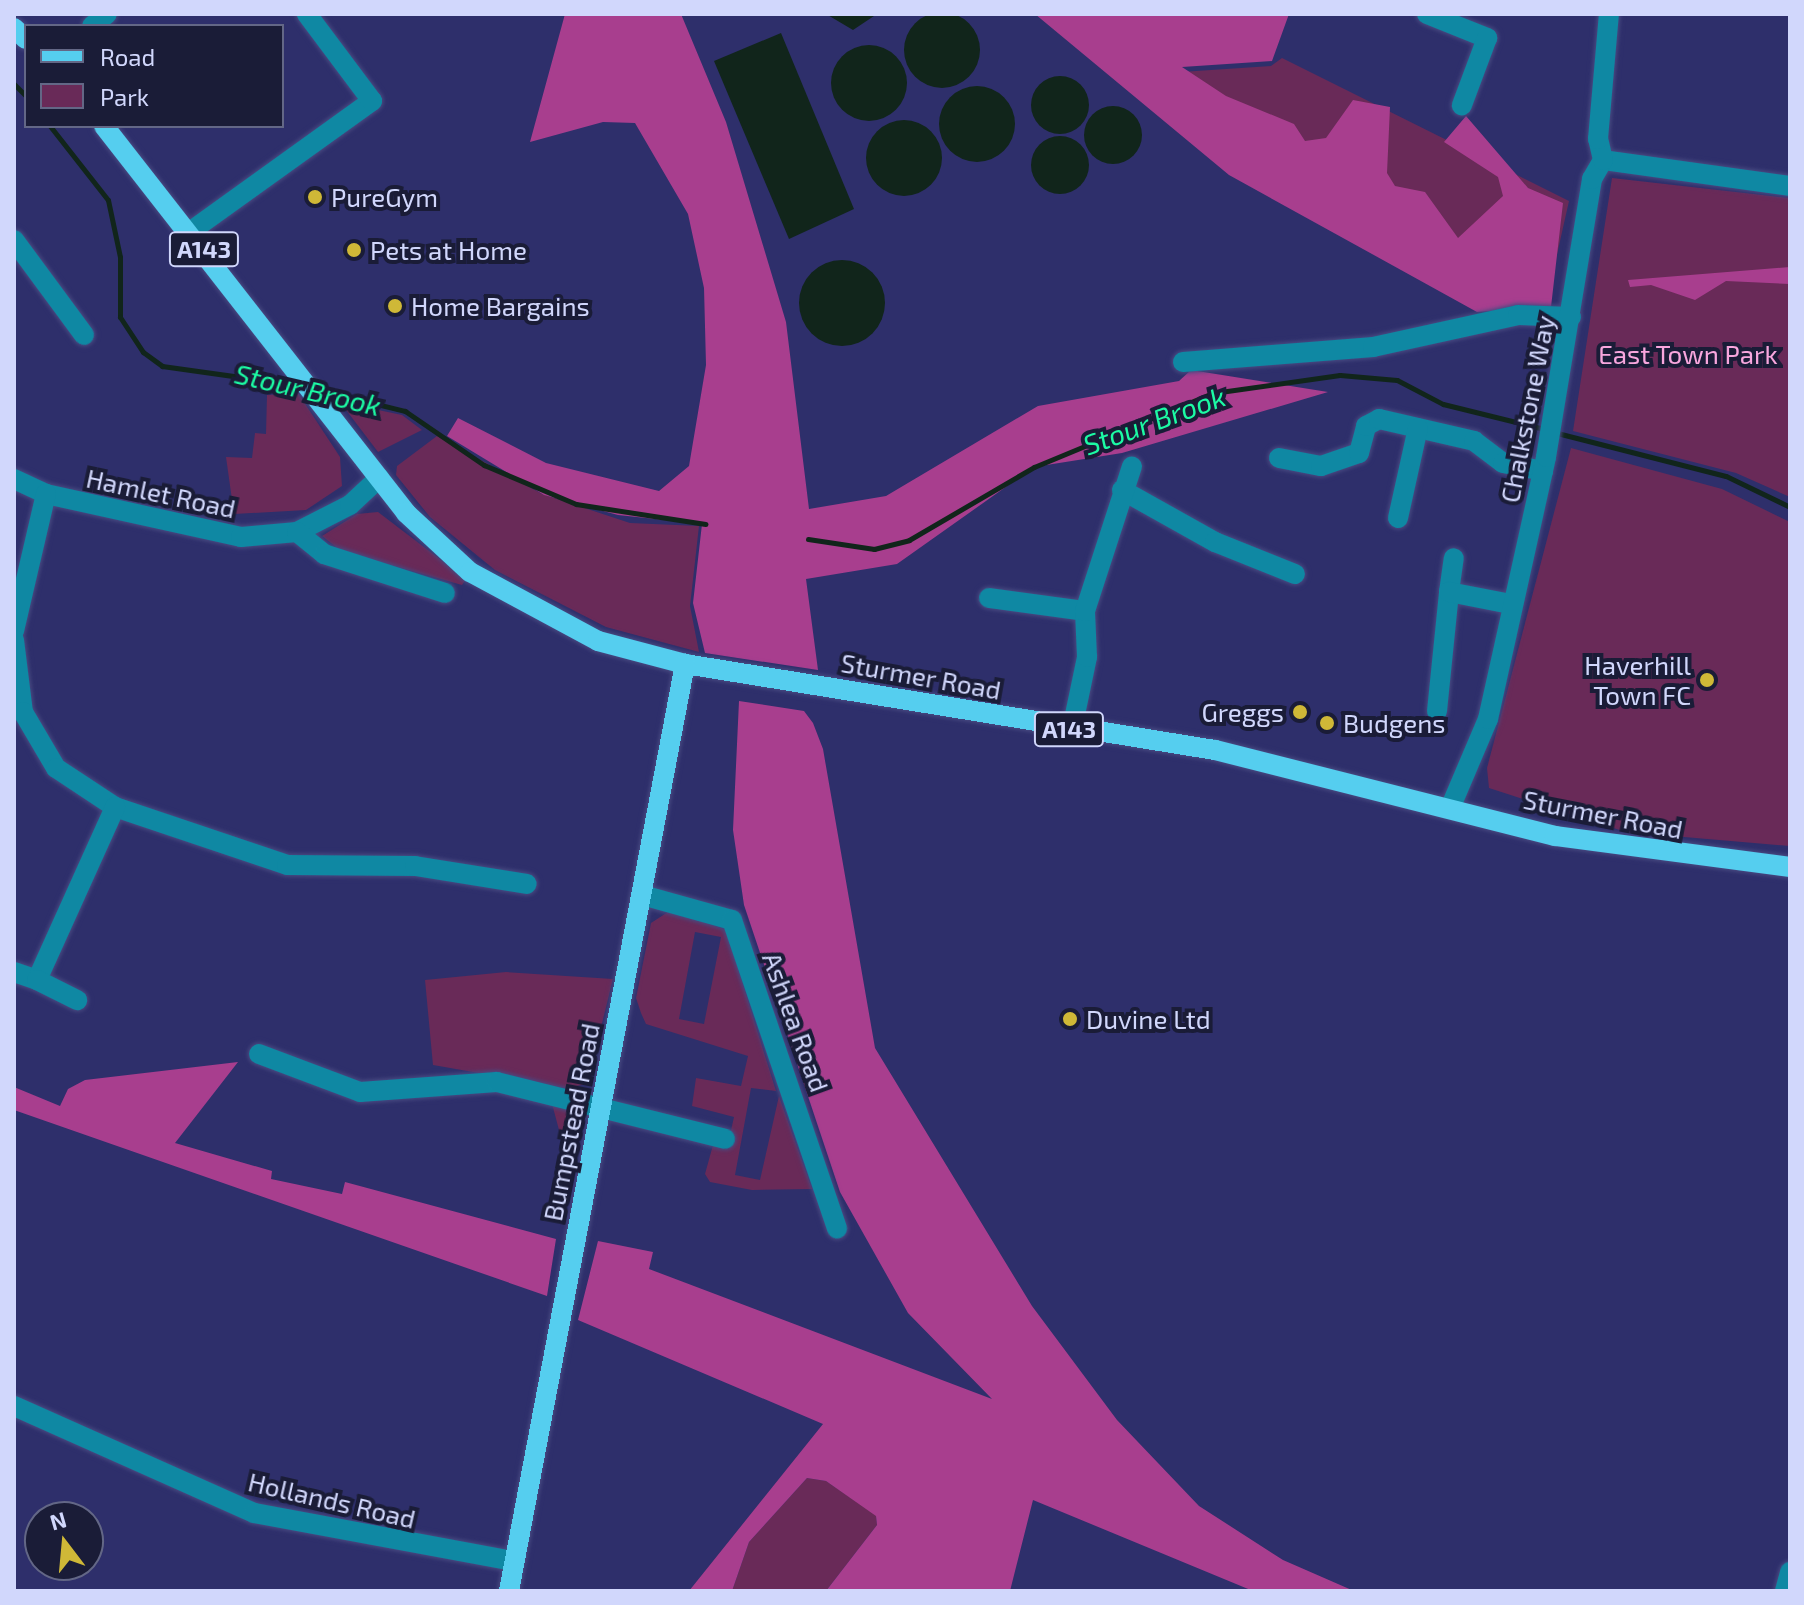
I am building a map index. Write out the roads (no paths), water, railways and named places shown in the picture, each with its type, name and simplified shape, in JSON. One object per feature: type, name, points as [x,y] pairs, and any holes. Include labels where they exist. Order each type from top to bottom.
[{"type":"main road","name":"A143","points":[[106,128],[191,231]]},
{"type":"main road","name":"Sturmer Road","points":[[191,231],[379,478],[441,547],[495,589],[598,641],[685,664],[1215,750],[1394,799],[1451,806],[1555,836],[1790,867]]},
{"type":"main road","name":"Bumpstead Road","points":[[509,1591],[596,1108],[646,896],[685,664]]},
{"type":"street","points":[[191,231],[372,101],[307,14]]},
{"type":"street","points":[[1428,14],[1487,38],[1462,105]]},
{"type":"street","name":"Chalkstone Way","points":[[1451,806],[1488,719],[1510,604],[1545,464],[1592,179],[1603,160],[1598,139],[1609,14]]},
{"type":"street","points":[[1603,160],[1790,186]]},
{"type":"street","points":[[14,240],[84,335]]},
{"type":"street","points":[[1183,362],[1373,347],[1518,315],[1571,317]]},
{"type":"street","points":[[1279,458],[1321,466],[1359,453],[1366,426],[1379,419],[1474,441],[1503,463],[1545,464]]},
{"type":"street","points":[[1398,518],[1418,428]]},
{"type":"street","points":[[1072,729],[1087,657],[1085,611],[1132,466]]},
{"type":"street","name":"Hamlet Road","points":[[14,479],[46,494],[241,537],[297,532],[350,505],[379,478]]},
{"type":"street","points":[[1122,490],[1215,542],[1295,574]]},
{"type":"street","points":[[14,631],[46,494]]},
{"type":"street","points":[[297,532],[324,554],[445,593]]},
{"type":"street","points":[[1437,711],[1454,558]]},
{"type":"street","points":[[1449,592],[1510,604]]},
{"type":"street","points":[[989,598],[1085,611]]},
{"type":"street","points":[[14,640],[23,712],[56,768],[115,807],[287,865],[415,866],[527,884]]},
{"type":"street","points":[[37,980],[115,807]]},
{"type":"street","name":"Ashlea Road","points":[[646,896],[732,920],[837,1229]]},
{"type":"street","points":[[14,972],[77,1000]]},
{"type":"street","points":[[259,1054],[360,1092],[497,1082],[725,1139]]},
{"type":"street","name":"Hollands Road","points":[[14,1406],[254,1513],[513,1561]]},
{"type":"street","points":[[1785,1591],[1790,1572]]},
{"type":"waterway","name":"Stour Brook","points":[[14,84],[24,94]]},
{"type":"waterway","name":"Stour Brook","points":[[52,128],[108,200],[120,257],[120,317],[143,352],[162,366],[298,385]]},
{"type":"waterway","name":"Stour Brook","points":[[808,539],[874,549],[909,540],[1034,467],[1213,393],[1340,375],[1397,380],[1443,404],[1544,429]]},
{"type":"waterway","name":"Stour Brook","points":[[320,390],[405,411],[484,465],[576,504],[705,524]]},
{"type":"waterway","name":"Stour Brook","points":[[1557,433],[1726,476],[1790,507]]},
{"type":"place","name":"PureGym","points":[[315,197]]},
{"type":"place","name":"Pets at Home","points":[[354,250]]},
{"type":"place","name":"Home Bargains","points":[[395,306]]},
{"type":"place","name":"Haverhill Town FC","points":[[1707,680]]},
{"type":"place","name":"Greggs","points":[[1300,712]]},
{"type":"place","name":"Budgens","points":[[1327,723]]},
{"type":"place","name":"Duvine Ltd","points":[[1070,1019]]},
{"type":"park label","name":"East Town Park","points":[[1688,354]]}]
